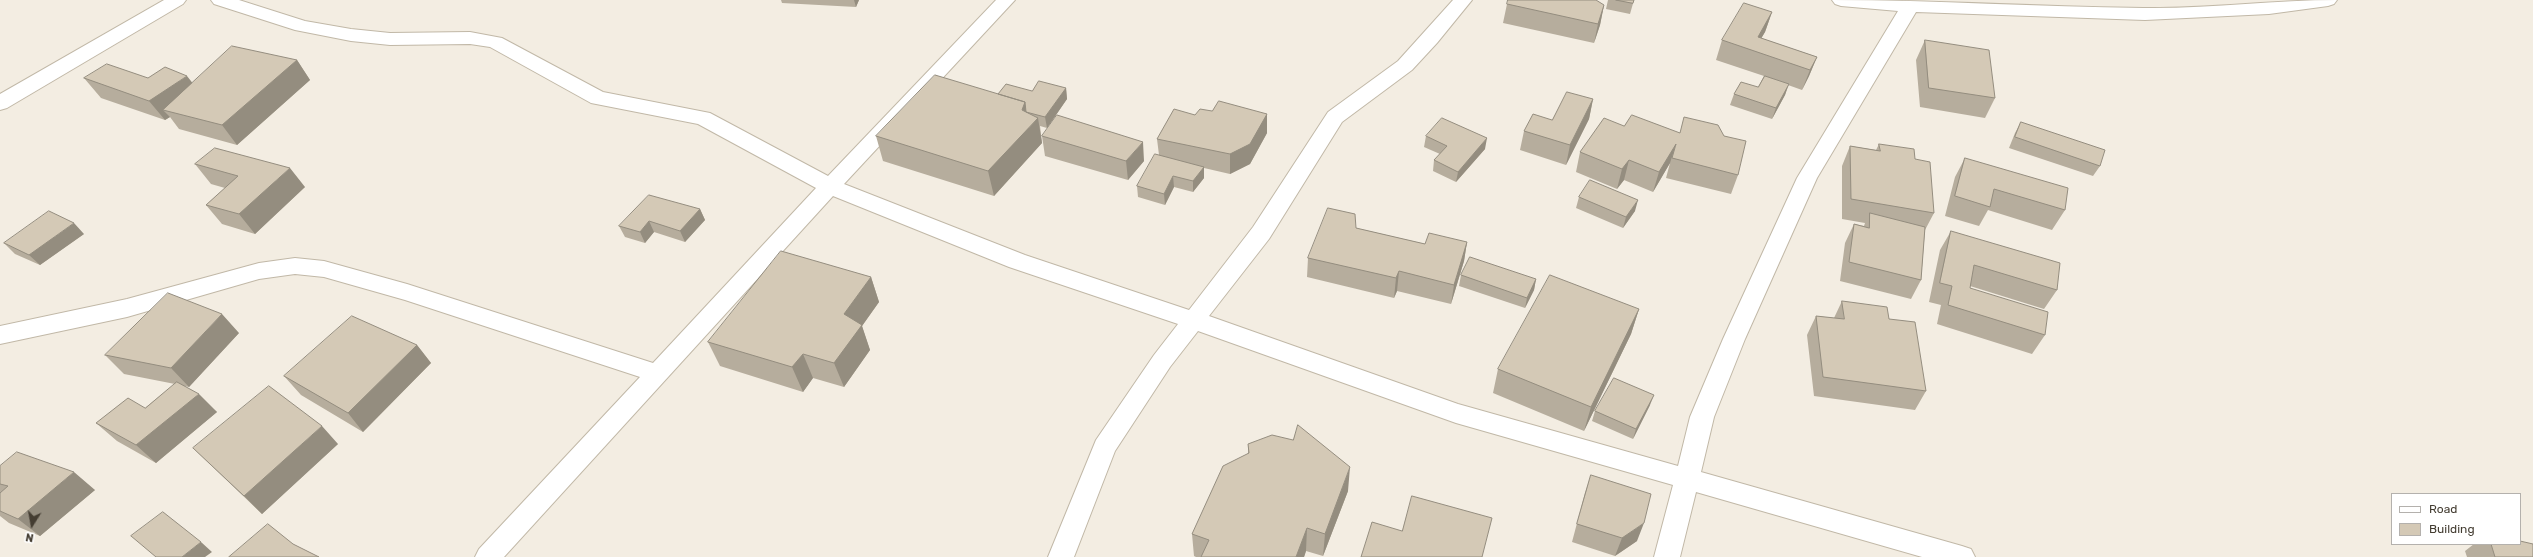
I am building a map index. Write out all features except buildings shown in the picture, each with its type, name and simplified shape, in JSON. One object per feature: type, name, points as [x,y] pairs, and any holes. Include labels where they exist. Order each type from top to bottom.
[{"type":"street","points":[[0,103],[177,0]]},
{"type":"street","points":[[220,0],[302,26],[351,35],[390,39],[470,38],[495,42],[598,98],[703,118],[830,186],[1017,261],[1194,320],[1456,412],[1962,557]]},
{"type":"street","points":[[488,557],[659,374],[830,186],[1006,0]]},
{"type":"street","points":[[1061,557],[1105,447],[1140,392],[1261,233],[1335,117],[1349,103],[1393,76],[1424,49],[1463,0]]},
{"type":"street","points":[[1841,0],[2145,14],[2269,8],[2328,0]]},
{"type":"street","points":[[1667,557],[1705,410],[1734,339],[1807,178],[1910,3]]},
{"type":"street","points":[[0,335],[127,308],[260,271],[295,266],[324,269],[421,296],[659,374]]}]
